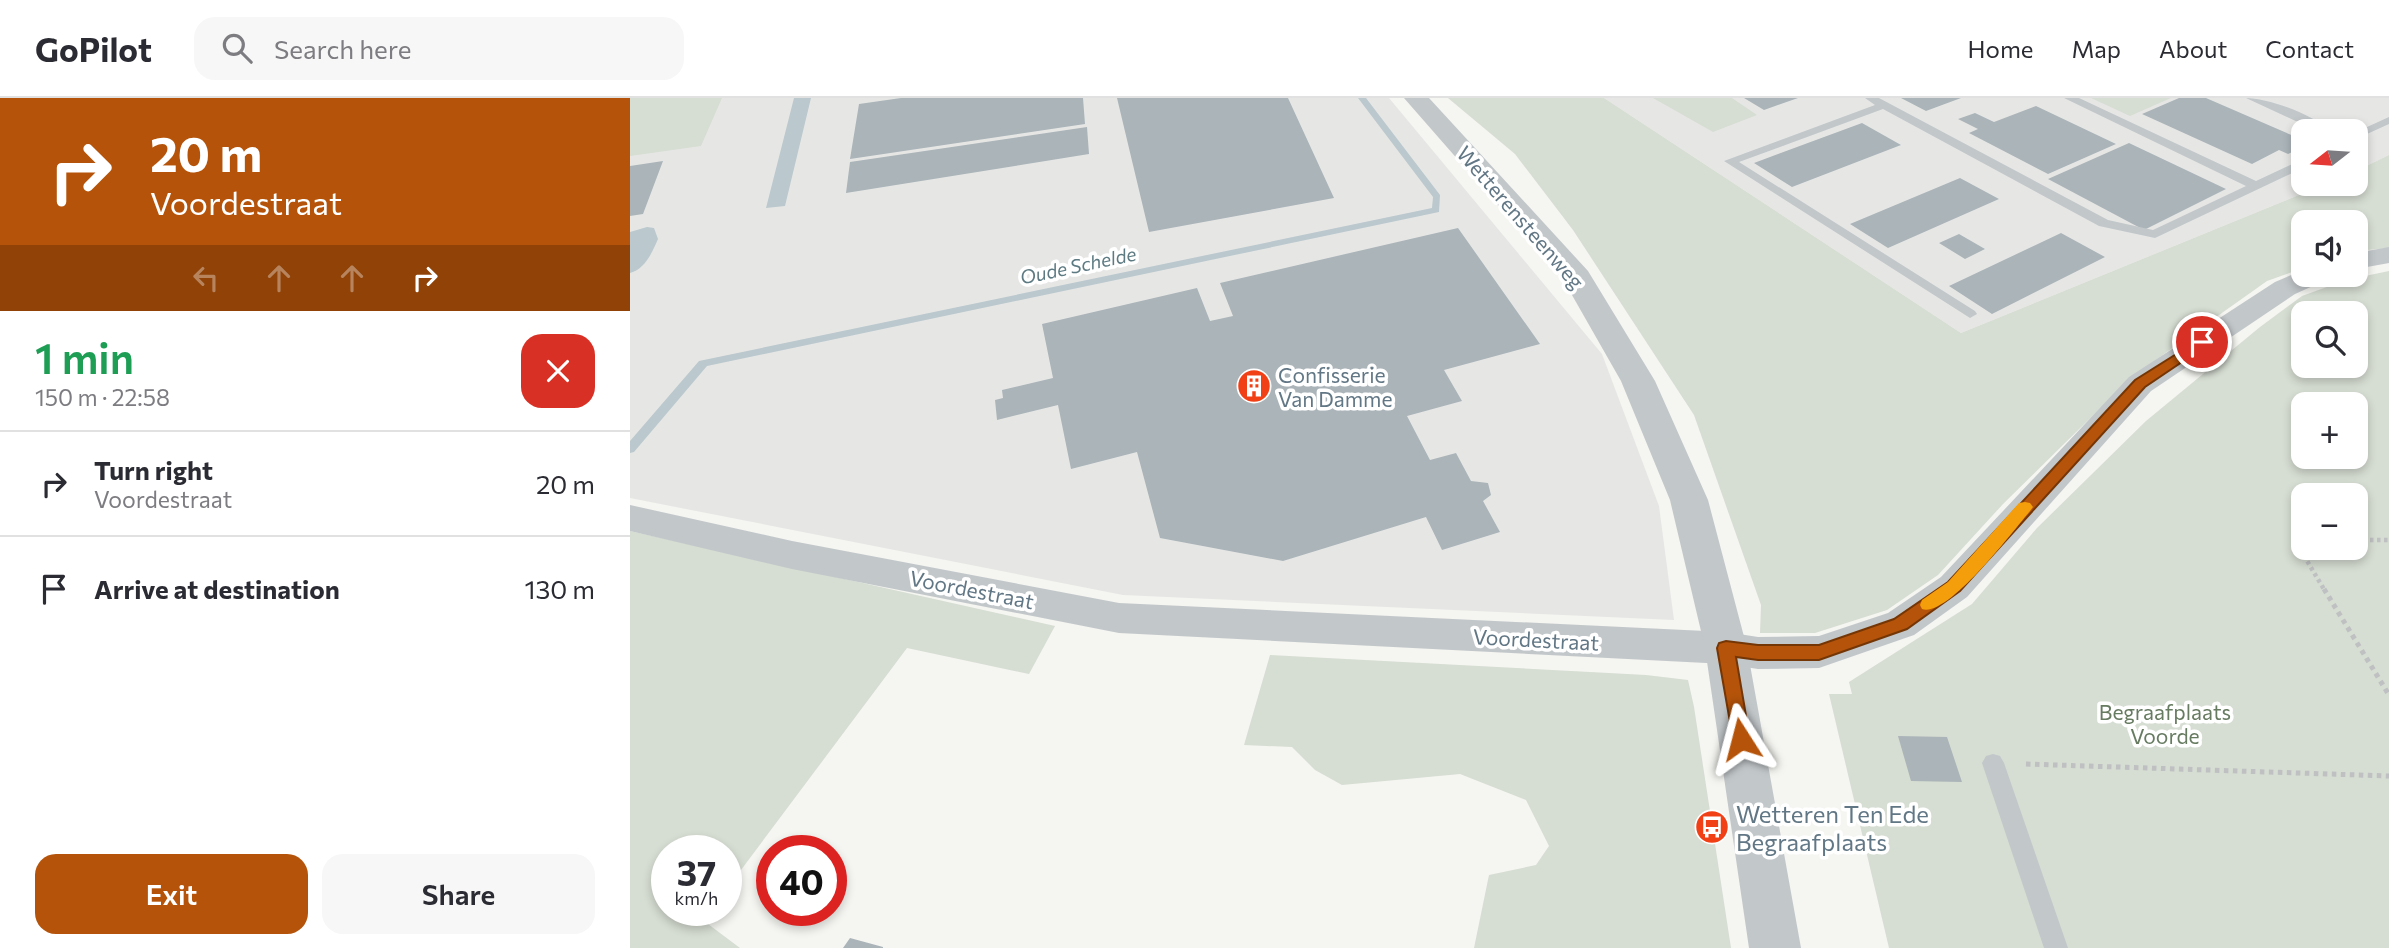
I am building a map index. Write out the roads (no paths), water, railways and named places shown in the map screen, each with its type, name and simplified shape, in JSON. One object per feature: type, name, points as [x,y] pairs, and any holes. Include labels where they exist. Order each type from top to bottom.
[{"type":"street","name":"Wetterensteenweg","points":[[1416,98],[1577,277],[1638,381],[1689,500],[1726,648],[1775,948]]},
{"type":"street","points":[[2368,259],[2389,255]]},
{"type":"street","name":"Voordestraat","points":[[630,518],[792,555],[1119,618],[1726,648],[1758,653],[1819,652],[1900,624],[1954,586],[2140,384],[2291,285]]},
{"type":"lane","points":[[1871,98],[2104,223],[2155,234],[2291,169]]},
{"type":"lane","points":[[2070,98],[2257,186]]},
{"type":"lane","points":[[2252,98],[2303,119]]},
{"type":"lane","points":[[1884,105],[1730,161],[1970,314]]},
{"type":"lane","points":[[2368,130],[2389,120]]},
{"type":"lane","points":[[1993,763],[2056,948]]},
{"type":"waterway","name":"Oude Schelde","points":[[630,449],[703,363],[1436,210],[1437,197],[1362,98]]},
{"type":"place","name":"Confisserie Van Damme","points":[[1254,386]]},
{"type":"place","name":"Wetteren Ten Ede Begraafplaats","points":[[1712,827]]},
{"type":"park label","name":"Begraafplaats Voorde","points":[[2165,723]]}]
